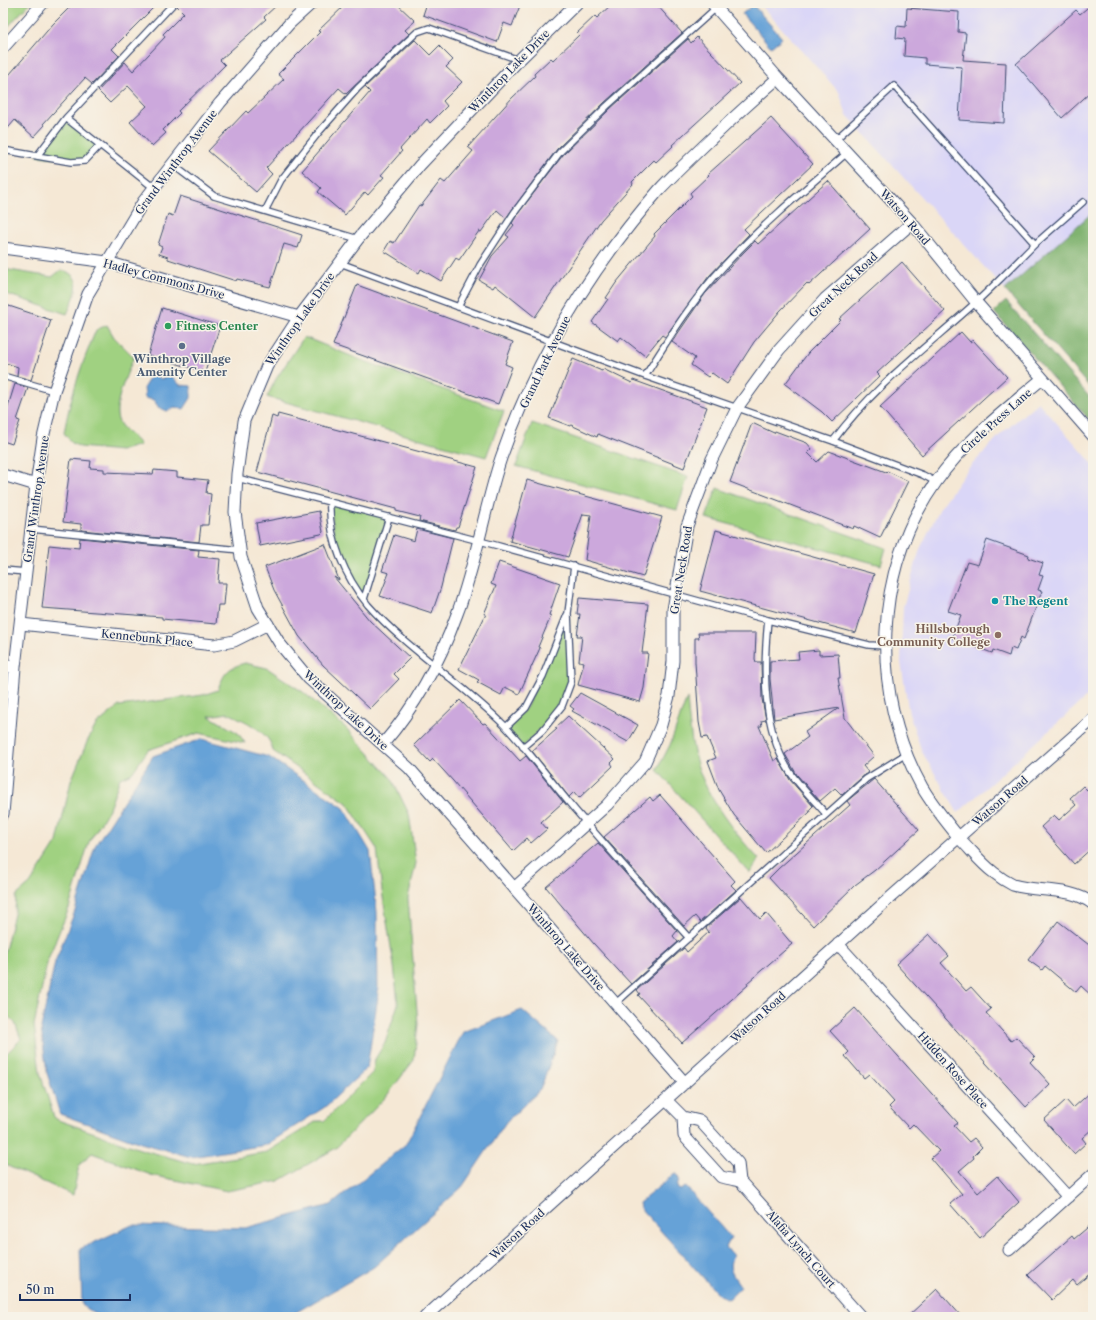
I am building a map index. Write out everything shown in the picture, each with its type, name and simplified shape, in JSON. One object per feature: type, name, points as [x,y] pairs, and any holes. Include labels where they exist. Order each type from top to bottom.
[{"type":"street","points":[[3,48],[44,3]]},
{"type":"street","name":"Grand Winthrop Avenue","points":[[3,814],[6,761],[15,667],[36,485],[43,438],[54,391],[88,294],[143,202],[220,103],[289,24],[312,3]]},
{"type":"street","name":"Winthrop Lake Drive","points":[[577,3],[519,60],[420,165],[358,239],[299,317],[266,366],[244,422],[236,478],[235,512],[240,550],[258,608],[280,644],[309,679],[409,768],[685,1083]]},
{"type":"street","name":"Watson Road","points":[[714,5],[778,78],[912,223],[976,302],[1093,436]]},
{"type":"street","name":"Grand Park Avenue","points":[[383,744],[397,728],[435,667],[458,614],[501,458],[528,390],[566,317],[607,255],[660,188],[724,126],[778,78]]},
{"type":"street","name":"Great Neck Road","points":[[514,888],[607,804],[645,762],[661,725],[669,696],[673,661],[673,610],[687,526],[712,459],[738,408],[779,350],[825,299],[912,223]]},
{"type":"street","name":"Hadley Commons Drive","points":[[3,248],[107,262],[299,317]]},
{"type":"street","name":"Circle Press Lane","points":[[1042,379],[968,444],[936,482],[913,520],[898,562],[887,606],[885,646],[886,675],[894,714],[906,754],[922,788],[948,826],[993,872],[1013,884],[1090,897]]},
{"type":"street","points":[[3,475],[36,485]]},
{"type":"street","name":"Kennebunk Place","points":[[21,624],[214,645],[234,641],[268,624]]},
{"type":"street","points":[[3,666],[15,667]]},
{"type":"street","name":"Watson Road","points":[[427,1316],[838,944],[1093,719]]},
{"type":"street","name":"Hidden Rose Place","points":[[838,944],[1068,1197]]},
{"type":"street","points":[[667,1101],[683,1117],[700,1121],[738,1163],[740,1181],[722,1176],[684,1136],[683,1117]]},
{"type":"street","points":[[1009,1250],[1093,1174]]},
{"type":"street","name":"Alafia Lynch Court","points":[[740,1181],[861,1317]]},
{"type":"lane","points":[[37,156],[66,118],[174,3]]},
{"type":"lane","points":[[458,307],[480,265],[514,213],[560,152],[714,5]]},
{"type":"lane","points":[[264,211],[281,180],[319,132],[358,88],[417,32],[429,28],[519,60]]},
{"type":"lane","points":[[835,140],[894,86],[1035,244]]},
{"type":"lane","points":[[66,118],[155,188]]},
{"type":"lane","points":[[3,150],[71,162],[85,161],[100,145]]},
{"type":"lane","points":[[645,376],[681,319],[724,266],[769,222],[847,153]]},
{"type":"lane","points":[[173,164],[214,196],[358,239]]},
{"type":"lane","points":[[833,441],[849,419],[866,400],[976,302],[1035,244],[1083,202]]},
{"type":"lane","points":[[340,263],[645,376],[833,441],[936,482]]},
{"type":"lane","points":[[3,376],[54,391]]},
{"type":"lane","points":[[236,478],[478,540],[768,620],[869,645],[885,646]]},
{"type":"lane","points":[[330,502],[329,519],[336,547],[352,582],[364,599],[403,639],[484,706],[506,727],[688,938]]},
{"type":"lane","points":[[364,599],[389,517]]},
{"type":"lane","points":[[31,529],[240,550]]},
{"type":"lane","points":[[523,747],[542,731],[562,706],[571,682],[568,613],[574,566]]},
{"type":"lane","points":[[3,570],[26,572]]},
{"type":"lane","points":[[506,727],[526,708],[543,676],[568,613]]},
{"type":"lane","points":[[768,620],[765,655],[769,710],[774,739],[790,772],[826,814]]},
{"type":"lane","points":[[616,1003],[866,779],[906,754]]},
{"type":"shaded area","points":[[759,3],[1093,3],[1093,212],[1005,290],[847,115],[839,92]]},
{"type":"shaded area","name":"Hillsborough Community College","points":[[1038,402],[1093,464],[1093,691],[958,813],[922,752],[909,714],[901,662],[903,607],[920,549],[940,508],[968,469],[999,436]]},
{"type":"green space","points":[[3,3],[30,3],[3,32]]},
{"type":"green space","points":[[66,118],[100,145],[85,161],[37,156]]},
{"type":"green space","points":[[1093,212],[1093,391],[1005,290]]},
{"type":"green space","points":[[3,269],[52,277],[61,270],[69,273],[74,277],[76,288],[73,301],[67,314],[3,293]]},
{"type":"green space","points":[[1006,301],[1093,401],[1093,424],[994,312]]},
{"type":"green space","points":[[107,325],[114,337],[134,357],[121,390],[117,408],[117,416],[121,425],[140,445],[120,451],[80,447],[72,443],[64,433],[73,393],[91,342],[96,330]]},
{"type":"green space","points":[[304,337],[361,360],[504,411],[486,457],[267,397],[276,379]]},
{"type":"green space","points":[[532,423],[688,477],[677,510],[516,466]]},
{"type":"green space","points":[[717,488],[886,548],[881,565],[706,518]]},
{"type":"green space","points":[[330,502],[389,517],[364,599],[336,547]]},
{"type":"green space","points":[[568,613],[571,682],[562,706],[523,747],[506,727],[526,708]]},
{"type":"green space","points":[[245,663],[267,668],[303,692],[346,728],[392,779],[409,814],[416,863],[408,898],[418,1024],[414,1060],[385,1098],[336,1148],[279,1181],[227,1191],[151,1175],[92,1153],[79,1165],[73,1195],[3,1164],[3,1057],[21,1039],[15,1023],[3,1011],[3,958],[15,910],[16,896],[30,884],[57,842],[71,781],[87,742],[96,725],[119,706],[203,695],[218,690],[224,675],[230,669]],"holes":[[[228,713],[262,732],[271,744],[273,751],[347,803],[377,849],[398,1004],[385,1043],[375,1059],[373,1072],[324,1121],[317,1121],[267,1152],[193,1164],[140,1149],[58,1120],[54,1117],[40,1073],[34,1025],[48,959],[69,908],[89,842],[109,809],[120,778],[132,773],[148,750],[199,733],[245,743],[238,733],[209,716]]]},
{"type":"green space","points":[[687,698],[693,748],[702,777],[715,803],[731,827],[759,859],[750,873],[657,770],[670,745]]},
{"type":"water","points":[[753,5],[782,38],[771,47],[742,14]]},
{"type":"water","points":[[152,374],[161,379],[172,376],[180,385],[191,386],[191,398],[184,409],[175,407],[167,411],[158,407],[154,400],[145,398],[144,387]]},
{"type":"water","points":[[202,739],[269,757],[344,808],[370,851],[377,912],[378,996],[367,1068],[325,1107],[266,1145],[191,1157],[141,1143],[60,1114],[47,1073],[41,1028],[55,962],[75,911],[95,846],[153,756]]},
{"type":"water","points":[[522,1010],[558,1041],[540,1090],[506,1122],[462,1187],[374,1267],[288,1317],[100,1317],[82,1305],[80,1249],[132,1225],[245,1228],[331,1205],[406,1144],[463,1032]]},
{"type":"water","points":[[676,1173],[679,1179],[677,1188],[680,1190],[686,1187],[731,1238],[726,1247],[733,1256],[730,1265],[731,1269],[741,1287],[729,1299],[719,1295],[640,1208],[639,1203]]},
{"type":"building","points":[[74,3],[158,3],[112,49],[119,56],[92,84],[85,78],[43,124],[45,125],[34,137],[15,120],[3,134],[3,82],[53,24]]},
{"type":"building","points":[[178,3],[279,3],[264,17],[266,19],[220,60],[225,65],[178,111],[180,113],[163,130],[166,133],[152,146],[130,122],[147,106],[128,86],[110,103],[98,91],[125,62],[133,71],[165,37],[163,34],[184,13],[177,6]]},
{"type":"building","points":[[347,3],[396,3],[415,21],[405,30],[409,34],[346,94],[339,88],[266,168],[272,174],[256,192],[208,151],[246,111],[248,113],[284,79],[278,74],[320,32],[318,31]]},
{"type":"building","points":[[427,3],[521,3],[512,26],[504,23],[497,42],[423,15]]},
{"type":"building","points":[[613,3],[655,3],[682,33],[604,103],[557,149],[506,218],[497,210],[481,232],[479,231],[459,260],[456,258],[441,281],[421,269],[419,273],[384,251],[390,241],[394,243],[419,205],[421,206],[441,180],[445,183],[473,151],[468,147],[512,98],[535,76],[534,74],[551,58],[553,60],[579,35],[577,33],[595,16],[597,18]]},
{"type":"building","points":[[1093,3],[1093,90],[1062,118],[1016,64],[1076,10],[1080,14]]},
{"type":"building","points":[[907,8],[959,12],[958,32],[966,33],[963,60],[1006,63],[1004,123],[959,120],[962,67],[925,64],[925,58],[904,56],[905,39],[896,38],[897,26],[906,27]]},
{"type":"building","points":[[697,37],[740,83],[672,145],[673,146],[656,162],[654,160],[632,182],[633,184],[601,220],[535,317],[495,285],[493,288],[479,280],[492,256],[509,237],[506,235],[514,225],[512,223],[517,215],[563,155],[610,109],[688,39],[691,43]]},
{"type":"building","points":[[415,40],[430,55],[439,46],[453,60],[446,67],[462,82],[443,101],[447,106],[430,123],[427,119],[400,149],[402,151],[381,175],[384,177],[368,195],[365,192],[345,215],[318,192],[321,188],[302,171],[370,92],[365,87]]},
{"type":"building","points":[[771,118],[813,164],[744,229],[749,234],[709,276],[665,337],[662,335],[645,356],[621,337],[618,341],[592,322],[608,299],[606,298],[616,283],[655,236],[654,234],[692,196],[690,193],[709,175],[708,174]]},
{"type":"building","points":[[828,181],[870,229],[809,285],[807,283],[780,311],[754,342],[727,384],[712,373],[708,377],[691,365],[695,358],[672,342],[705,294],[742,254],[755,241],[758,244]]},
{"type":"building","points":[[180,196],[302,235],[298,248],[284,244],[270,287],[237,279],[236,281],[168,259],[168,257],[159,254],[162,247],[158,245],[168,214],[173,216]]},
{"type":"building","points":[[902,262],[945,311],[877,373],[880,376],[832,422],[822,412],[785,384],[808,353],[841,320],[839,319]]},
{"type":"building","points":[[357,285],[513,342],[505,364],[512,367],[498,404],[333,345]]},
{"type":"building","points":[[3,304],[51,320],[31,380],[17,376],[18,367],[3,362]]},
{"type":"building","name":"Winthrop Village Amenity Center","points":[[162,308],[220,326],[205,372],[148,355]]},
{"type":"building","points":[[961,332],[970,342],[973,340],[1007,377],[922,455],[880,407]]},
{"type":"building","points":[[573,359],[602,371],[603,369],[632,383],[633,380],[707,407],[684,468],[598,434],[597,437],[571,425],[570,426],[549,418]]},
{"type":"building","points":[[15,384],[28,388],[17,420],[20,421],[12,444],[3,441],[3,422]]},
{"type":"building","points":[[278,414],[477,467],[458,527],[456,527],[455,530],[419,521],[420,517],[396,511],[396,509],[257,472],[272,416],[277,418]]},
{"type":"building","points":[[752,423],[774,433],[775,431],[807,443],[812,449],[808,453],[817,462],[829,451],[886,472],[887,471],[908,481],[880,538],[854,526],[853,529],[730,482]]},
{"type":"building","points":[[71,459],[91,461],[90,468],[104,469],[104,472],[153,474],[154,470],[177,472],[177,477],[208,480],[206,493],[211,494],[208,525],[201,525],[199,542],[81,530],[81,524],[63,522]]},
{"type":"building","points":[[527,480],[662,517],[643,577],[585,560],[591,515],[583,514],[568,557],[510,541]]},
{"type":"building","points":[[319,511],[323,532],[321,534],[260,546],[256,523]]},
{"type":"building","points":[[417,529],[453,538],[441,587],[432,613],[380,596],[389,573],[382,571],[394,535],[414,541]]},
{"type":"building","points":[[716,530],[874,574],[856,633],[700,591]]},
{"type":"building","points":[[80,538],[199,550],[198,557],[220,559],[218,583],[226,583],[224,605],[218,605],[216,624],[162,619],[162,617],[42,608],[49,545],[79,548]]},
{"type":"building","name":"The Regent","points":[[987,540],[1029,555],[1028,558],[1043,563],[1039,575],[1043,576],[1038,590],[1042,591],[1024,639],[1021,637],[1016,650],[1011,648],[1009,656],[993,650],[992,653],[952,638],[961,615],[948,611],[967,562],[978,565]]},
{"type":"building","points":[[325,544],[339,580],[334,577],[370,621],[410,658],[394,674],[399,679],[370,709],[323,665],[299,636],[274,590],[265,567]]},
{"type":"building","points":[[499,562],[560,583],[549,615],[551,616],[538,647],[540,648],[519,694],[505,687],[501,695],[477,682],[479,680],[459,669],[486,614],[484,614],[496,586],[491,584]]},
{"type":"building","points":[[579,598],[648,604],[642,653],[648,653],[644,688],[640,702],[578,685],[584,662],[579,661],[582,636],[577,636],[580,614],[577,614]]},
{"type":"building","points":[[698,633],[756,633],[755,659],[756,662],[761,662],[762,699],[766,720],[761,721],[762,726],[759,726],[774,761],[778,758],[790,780],[813,806],[809,810],[810,812],[766,853],[734,815],[719,790],[708,761],[716,758],[707,737],[702,738],[699,722],[695,662],[695,638],[699,638]]},
{"type":"building","points":[[819,650],[819,655],[838,654],[840,678],[838,678],[845,718],[874,756],[863,766],[868,772],[842,795],[835,788],[820,801],[797,775],[785,754],[808,737],[805,732],[839,708],[774,719],[770,679],[770,661],[799,659],[798,652]]},
{"type":"building","points":[[580,693],[638,725],[628,742],[572,711],[574,709],[570,706]]},
{"type":"building","points":[[460,700],[483,724],[485,723],[520,761],[526,756],[563,802],[541,822],[547,829],[531,843],[527,838],[513,851],[433,759],[430,762],[414,745]]},
{"type":"building","points":[[568,716],[615,759],[611,763],[613,766],[579,798],[574,792],[569,797],[532,751],[557,729],[555,728]]},
{"type":"building","points":[[874,779],[919,830],[875,870],[855,885],[813,926],[769,878],[850,805],[847,801]]},
{"type":"building","points":[[1093,785],[1093,847],[1074,864],[1041,827],[1054,815],[1059,820],[1076,805],[1070,798],[1083,786],[1087,790]]},
{"type":"building","points":[[660,795],[735,881],[731,885],[736,890],[700,922],[695,916],[684,926],[604,837],[650,797],[653,801]]},
{"type":"building","points":[[598,843],[677,931],[673,936],[678,942],[631,984],[594,944],[546,887]]},
{"type":"building","points":[[741,897],[760,919],[766,913],[792,944],[682,1043],[638,995],[640,994],[637,990],[684,948],[687,952],[709,932],[706,928]]},
{"type":"building","points":[[1058,921],[1093,948],[1093,997],[1081,986],[1076,992],[1045,966],[1042,970],[1028,960]]},
{"type":"building","points":[[929,934],[949,956],[941,963],[966,991],[971,987],[991,1009],[986,1013],[1011,1041],[1016,1037],[1035,1057],[1030,1062],[1050,1084],[1026,1107],[896,964]]},
{"type":"building","points":[[855,1008],[958,1123],[954,1126],[969,1142],[974,1138],[982,1147],[973,1156],[974,1158],[959,1171],[978,1193],[997,1176],[1019,1202],[980,1238],[950,1204],[962,1194],[931,1158],[939,1151],[913,1124],[909,1128],[889,1107],[894,1102],[869,1074],[864,1078],[845,1056],[849,1052],[830,1031]]},
{"type":"building","points":[[1093,1090],[1093,1128],[1082,1138],[1086,1143],[1074,1154],[1044,1120],[1066,1100],[1073,1108]]},
{"type":"building","points":[[1093,1223],[1093,1271],[1077,1285],[1073,1280],[1052,1300],[1028,1275],[1072,1236],[1074,1239]]},
{"type":"building","points":[[937,1289],[962,1317],[907,1317]]},
{"type":"place","name":"Fitness Center","points":[[168,326]]},
{"type":"place","name":"Winthrop Village Amenity Center","points":[[182,346]]},
{"type":"place","name":"The Regent","points":[[995,601]]},
{"type":"place","name":"Hillsborough Community College","points":[[998,635]]}]
